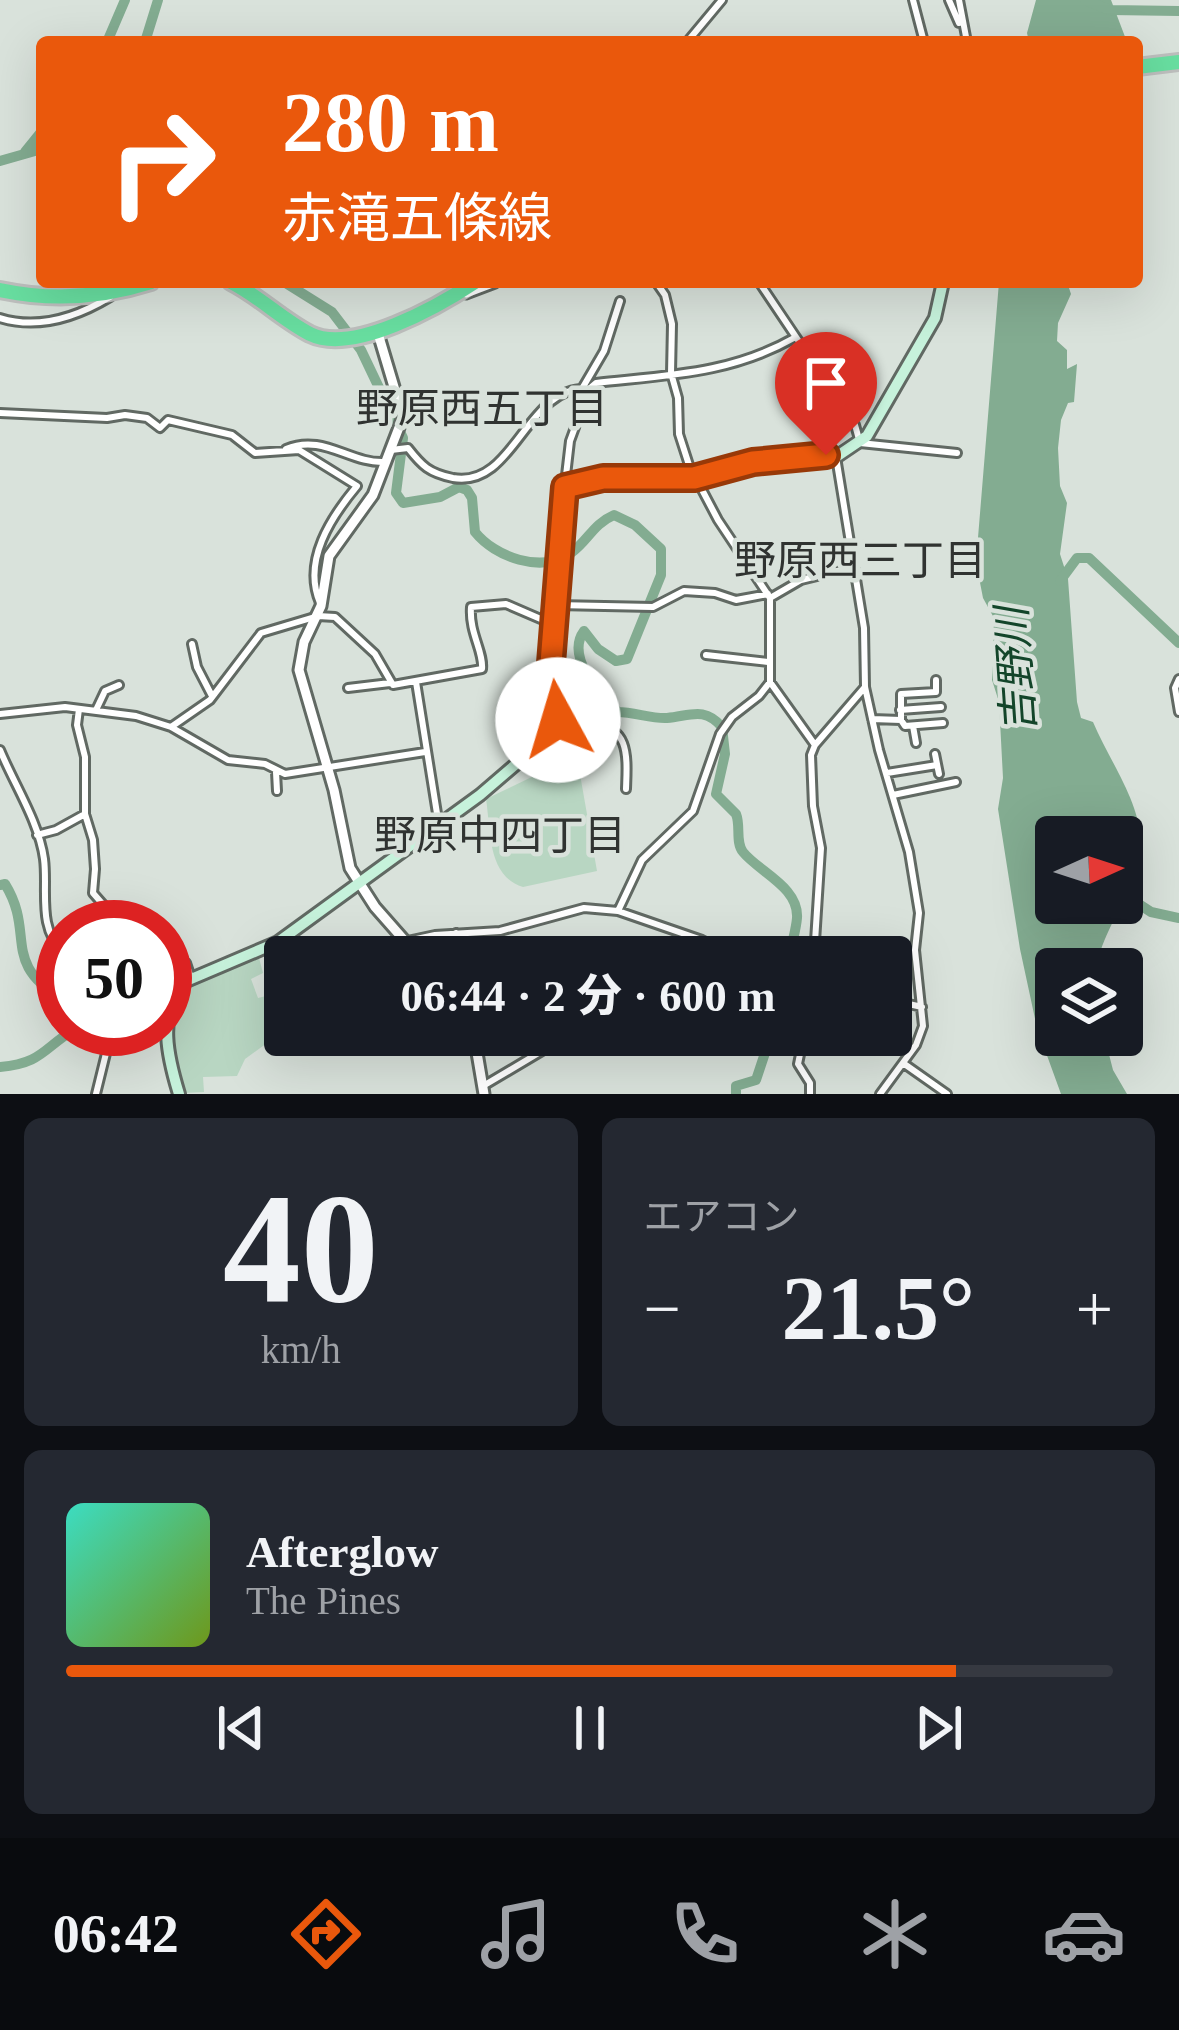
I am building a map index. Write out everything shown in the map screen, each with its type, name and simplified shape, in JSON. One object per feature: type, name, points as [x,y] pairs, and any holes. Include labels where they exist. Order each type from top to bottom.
[{"type":"highway","points":[[1143,66],[1179,62]]},
{"type":"highway","points":[[0,290],[65,297],[116,294],[134,288]]},
{"type":"highway","points":[[240,288],[309,333],[328,339],[377,330],[445,302],[466,288]]},
{"type":"main road","points":[[284,936],[439,826],[551,734],[558,720],[550,685],[565,487],[603,478],[694,478],[753,462],[836,457],[860,443],[935,318],[942,288]]},
{"type":"main road","points":[[192,977],[264,949]]},
{"type":"main road","points":[[168,1056],[179,1094]]},
{"type":"street","points":[[692,36],[722,0]]},
{"type":"street","points":[[913,0],[922,36]]},
{"type":"street","points":[[949,0],[965,36]]},
{"type":"street","points":[[958,0],[963,31]]},
{"type":"street","points":[[445,302],[480,288]]},
{"type":"street","points":[[660,288],[672,324],[671,373],[678,398],[679,434],[694,478],[769,596],[770,682],[815,745]]},
{"type":"street","points":[[763,288],[855,425],[860,443],[957,453]]},
{"type":"street","points":[[0,318],[34,324],[50,321],[92,308],[116,294]]},
{"type":"street","points":[[565,487],[570,442],[620,301]]},
{"type":"street","points":[[377,330],[402,420],[374,495],[329,556],[320,611],[304,642],[299,670],[334,790],[344,849],[358,884],[402,936]]},
{"type":"street","points":[[394,450],[424,469],[476,479],[489,471],[544,409],[573,389],[757,359],[794,338]]},
{"type":"street","points":[[0,412],[125,415],[155,423],[168,420],[232,435],[255,452],[310,454],[357,486],[324,532],[319,548],[315,591],[320,611]]},
{"type":"street","points":[[278,453],[310,444],[343,450],[361,461],[394,450]]},
{"type":"street","points":[[836,457],[866,646],[866,687],[916,887],[921,1035],[880,1094]]},
{"type":"street","points":[[556,605],[650,607],[684,591],[736,600],[769,596],[801,580],[854,567]]},
{"type":"street","points":[[348,688],[416,682],[482,669],[483,659],[470,627],[470,607],[506,604],[543,620],[555,620]]},
{"type":"street","points":[[171,728],[212,696],[261,633],[320,611],[335,617],[375,654],[390,682]]},
{"type":"street","points":[[192,644],[212,696]]},
{"type":"street","points":[[706,655],[768,662]]},
{"type":"street","points":[[1179,679],[1175,688],[1179,712]]},
{"type":"street","points":[[936,680],[936,692],[901,694],[901,720],[905,726],[943,723]]},
{"type":"street","points":[[416,682],[439,826]]},
{"type":"street","points":[[618,910],[642,860],[693,811],[724,728],[770,682]]},
{"type":"street","points":[[96,710],[105,691],[119,685]]},
{"type":"street","points":[[815,936],[821,848],[811,755],[866,687]]},
{"type":"street","points":[[900,710],[941,707]]},
{"type":"street","points":[[0,714],[79,709],[136,716],[171,728],[228,760],[265,764],[276,772],[425,752]]},
{"type":"street","points":[[79,709],[85,814],[93,840],[93,892],[99,900]]},
{"type":"street","points":[[872,719],[901,720]]},
{"type":"street","points":[[913,725],[916,742]]},
{"type":"street","points":[[551,734],[591,727],[616,732],[627,752],[626,789]]},
{"type":"street","points":[[0,750],[37,835],[46,900]]},
{"type":"street","points":[[886,773],[938,770],[935,754]]},
{"type":"street","points":[[276,772],[277,791]]},
{"type":"street","points":[[892,795],[956,782]]},
{"type":"street","points":[[37,835],[85,814]]},
{"type":"street","points":[[442,936],[500,931],[584,908],[618,910],[692,936]]},
{"type":"street","points":[[912,1005],[922,1007]]},
{"type":"street","points":[[96,1094],[105,1056]]},
{"type":"street","points":[[478,1056],[484,1090],[535,1056]]},
{"type":"street","points":[[799,1056],[810,1094]]},
{"type":"street","points":[[902,1063],[947,1094]]},
{"type":"shaded area","points":[[569,759],[578,763],[597,871],[523,887],[511,881],[497,862],[486,799]]},
{"type":"shaded area","points":[[259,958],[263,973],[251,979],[258,998],[264,996],[264,1045],[245,1059],[237,1076],[203,1077],[204,1092],[184,1093],[176,1056],[192,1056],[192,984]]},
{"type":"water","points":[[1036,0],[1111,0],[1125,36],[1028,36]]},
{"type":"water","name":"吉野川","points":[[999,288],[1069,288],[1057,341],[1067,350],[1067,369],[1077,364],[1074,402],[1068,403],[1061,420],[1058,448],[1060,486],[1067,503],[1060,554],[1068,579],[1077,702],[1081,718],[1093,722],[1137,816],[1035,816],[1035,924],[1112,924],[1102,948],[1035,948],[1035,1019],[998,809],[1003,778],[999,702],[992,680],[994,618],[983,598],[976,562]]},
{"type":"water","points":[[1047,1056],[1109,1056],[1127,1094],[1061,1094]]},
{"type":"waterway","points":[[110,36],[125,0]]},
{"type":"waterway","points":[[147,36],[158,0]]},
{"type":"waterway","points":[[1085,0],[1110,10],[1179,11]]},
{"type":"waterway","points":[[25,152],[36,138]]},
{"type":"waterway","points":[[0,161],[36,151]]},
{"type":"waterway","points":[[294,288],[332,312],[361,350],[403,438],[396,493],[403,503],[440,497],[459,487],[467,490],[475,532],[494,549],[519,560],[559,559],[614,515],[635,525],[661,549],[661,575],[627,659],[616,661],[584,631],[579,641],[581,662],[593,685],[618,712],[661,718],[703,714],[722,727],[725,754],[716,794],[736,814],[743,852],[792,897],[797,918],[794,936]]},
{"type":"waterway","points":[[1060,581],[1077,558],[1089,558],[1179,643]]},
{"type":"waterway","points":[[0,885],[5,884],[14,902],[25,960],[36,977]]},
{"type":"waterway","points":[[1143,907],[1179,918]]},
{"type":"waterway","points":[[0,1067],[37,1056]]},
{"type":"waterway","points":[[736,1094],[736,1086],[756,1080],[764,1056]]},
{"type":"district","name":"野原西五丁目","points":[[482,408]]},
{"type":"district","name":"野原西三丁目","points":[[860,560]]},
{"type":"district","name":"野原中四丁目","points":[[500,835]]},
{"type":"route","points":[[558,720],[550,676],[565,487],[603,478],[694,478],[753,462],[826,455]]}]
